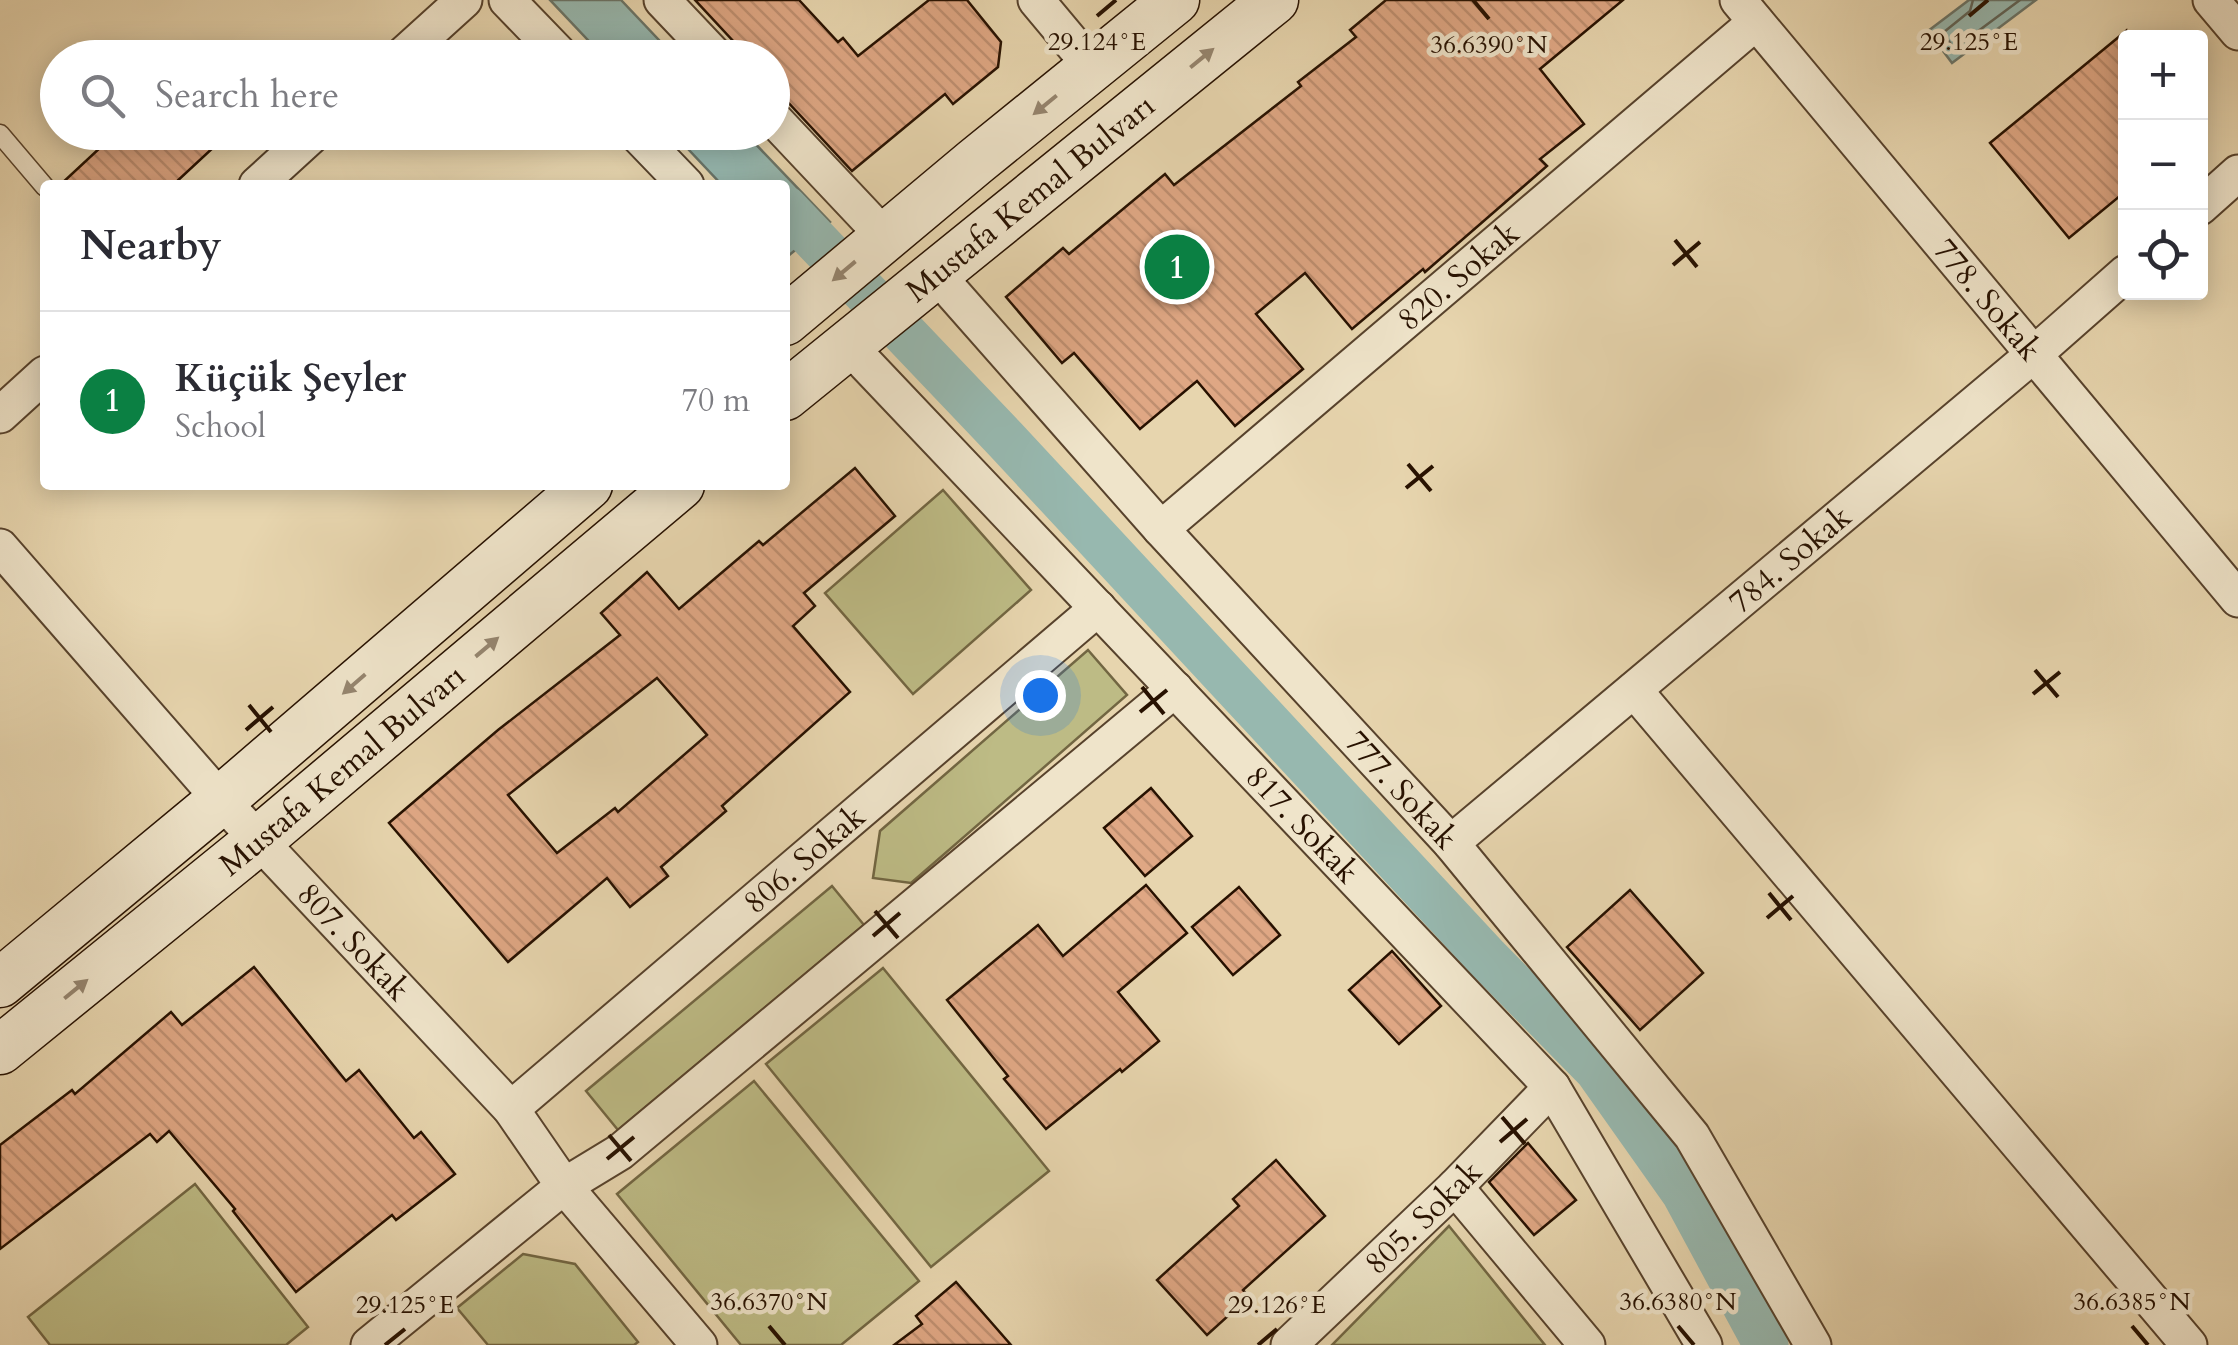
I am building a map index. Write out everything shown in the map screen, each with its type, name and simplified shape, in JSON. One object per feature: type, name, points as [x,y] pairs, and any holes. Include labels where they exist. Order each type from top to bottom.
[{"type":"main road","name":"Mustafa Kemal Bulvarı","points":[[791,304],[886,237],[1175,0]]},
{"type":"main road","name":"Mustafa Kemal Bulvarı","points":[[790,392],[1274,0]]},
{"type":"main road","name":"Mustafa Kemal Bulvarı","points":[[0,984],[582,490]]},
{"type":"main road","name":"Mustafa Kemal Bulvarı","points":[[0,1050],[260,840],[674,490]]},
{"type":"street","points":[[420,40],[464,0]]},
{"type":"street","points":[[507,0],[546,40]]},
{"type":"street","points":[[662,0],[699,40]]},
{"type":"street","points":[[1036,0],[1092,67]]},
{"type":"street","points":[[2211,0],[2238,32]]},
{"type":"street","name":"778. Sokak","points":[[1747,11],[2238,598]]},
{"type":"street","name":"820. Sokak","points":[[1161,529],[1747,11]]},
{"type":"street","points":[[790,136],[886,237]]},
{"type":"street","points":[[262,180],[296,150]]},
{"type":"street","points":[[653,150],[681,180]]},
{"type":"street","points":[[2208,199],[2238,173]]},
{"type":"street","name":"777. Sokak","points":[[936,274],[1161,529],[1451,844],[1692,1136],[1813,1345]]},
{"type":"street","name":"784. Sokak","points":[[1451,844],[2033,356],[2118,280]]},
{"type":"street","name":"817. Sokak","points":[[846,344],[1552,1087],[1704,1345]]},
{"type":"street","points":[[0,414],[40,378]]},
{"type":"street","name":"807. Sokak","points":[[0,547],[221,800],[511,1109],[564,1186],[699,1345]]},
{"type":"street","name":"806. Sokak","points":[[511,1109],[1098,608]]},
{"type":"street","points":[[369,1345],[564,1186],[620,1152],[1174,690]]},
{"type":"street","points":[[1634,690],[2189,1345]]},
{"type":"street","name":"805. Sokak","points":[[1289,1345],[1455,1187],[1552,1087]]},
{"type":"street","points":[[1455,1187],[1587,1345]]},
{"type":"lane","points":[[0,134],[40,181]]},
{"type":"shaded area","points":[[943,490],[1031,590],[913,694],[825,593]]},
{"type":"shaded area","points":[[1088,650],[1127,695],[911,883],[873,878],[880,831]]},
{"type":"shaded area","points":[[832,886],[864,925],[618,1130],[586,1091]]},
{"type":"shaded area","points":[[883,968],[1049,1171],[931,1267],[766,1064]]},
{"type":"shaded area","points":[[754,1081],[919,1281],[841,1345],[741,1345],[617,1194]]},
{"type":"shaded area","points":[[195,1184],[308,1327],[286,1345],[50,1345],[28,1317]]},
{"type":"shaded area","points":[[1449,1226],[1545,1345],[1332,1345]]},
{"type":"shaded area","points":[[523,1254],[575,1264],[638,1342],[488,1345],[457,1308]]},
{"type":"water","points":[[550,0],[621,0],[659,40],[588,40]]},
{"type":"water","points":[[1969,0],[2036,0],[1952,63],[1928,31]]},
{"type":"water","points":[[689,150],[761,150],[790,180],[717,180]]},
{"type":"water","points":[[790,180],[830,222],[790,254]]},
{"type":"building","points":[[695,0],[799,0],[838,42],[843,38],[858,56],[929,0],[967,0],[1001,42],[998,67],[953,104],[945,94],[852,171],[790,104],[790,40],[732,40]]},
{"type":"building","points":[[1386,0],[1623,0],[1540,69],[1584,124],[1540,159],[1547,166],[1425,272],[1423,269],[1352,329],[1305,273],[1256,314],[1303,369],[1235,426],[1197,381],[1140,429],[1074,353],[1062,363],[1006,297],[1063,248],[1069,254],[1165,174],[1174,185],[1301,86],[1298,82],[1356,37],[1350,30]]},
{"type":"building","points":[[2118,38],[2118,198],[2069,238],[1990,143]]},
{"type":"building","points":[[98,150],[211,150],[178,180],[65,180]]},
{"type":"building","points":[[855,468],[895,516],[804,593],[815,606],[793,626],[850,692],[722,806],[726,811],[661,867],[668,876],[630,907],[607,878],[508,962],[389,823],[498,730],[620,635],[601,613],[647,572],[679,609],[759,541],[763,545]],"holes":[[[657,678],[707,735],[618,812],[615,808],[557,853],[508,795]]]},
{"type":"building","points":[[1151,788],[1192,836],[1145,876],[1104,828]]},
{"type":"building","points":[[1146,885],[1187,933],[1118,992],[1159,1041],[1046,1129],[947,1000],[1038,925],[1063,956]]},
{"type":"building","points":[[1239,887],[1280,935],[1233,975],[1192,927]]},
{"type":"building","points":[[1630,890],[1703,973],[1640,1030],[1567,947]]},
{"type":"building","points":[[1392,951],[1441,1006],[1399,1044],[1349,990]]},
{"type":"building","points":[[254,967],[346,1081],[359,1070],[414,1138],[421,1132],[455,1174],[396,1220],[392,1215],[296,1292],[235,1209],[169,1131],[157,1142],[150,1134],[0,1249],[0,1145],[72,1090],[75,1094],[171,1012],[182,1025]]},
{"type":"building","points":[[1528,1143],[1576,1200],[1534,1235],[1489,1182]]},
{"type":"building","points":[[1276,1160],[1325,1216],[1243,1290],[1249,1297],[1207,1335],[1157,1280],[1239,1206],[1233,1199]]},
{"type":"building","points":[[956,1282],[1011,1345],[894,1345],[922,1324],[916,1316]]},
{"type":"waterway","points":[[790,213],[1487,958],[1597,1070],[1684,1193],[1766,1345]]},
{"type":"place","name":"Küçük Şeyler","points":[[1177,267]]}]
